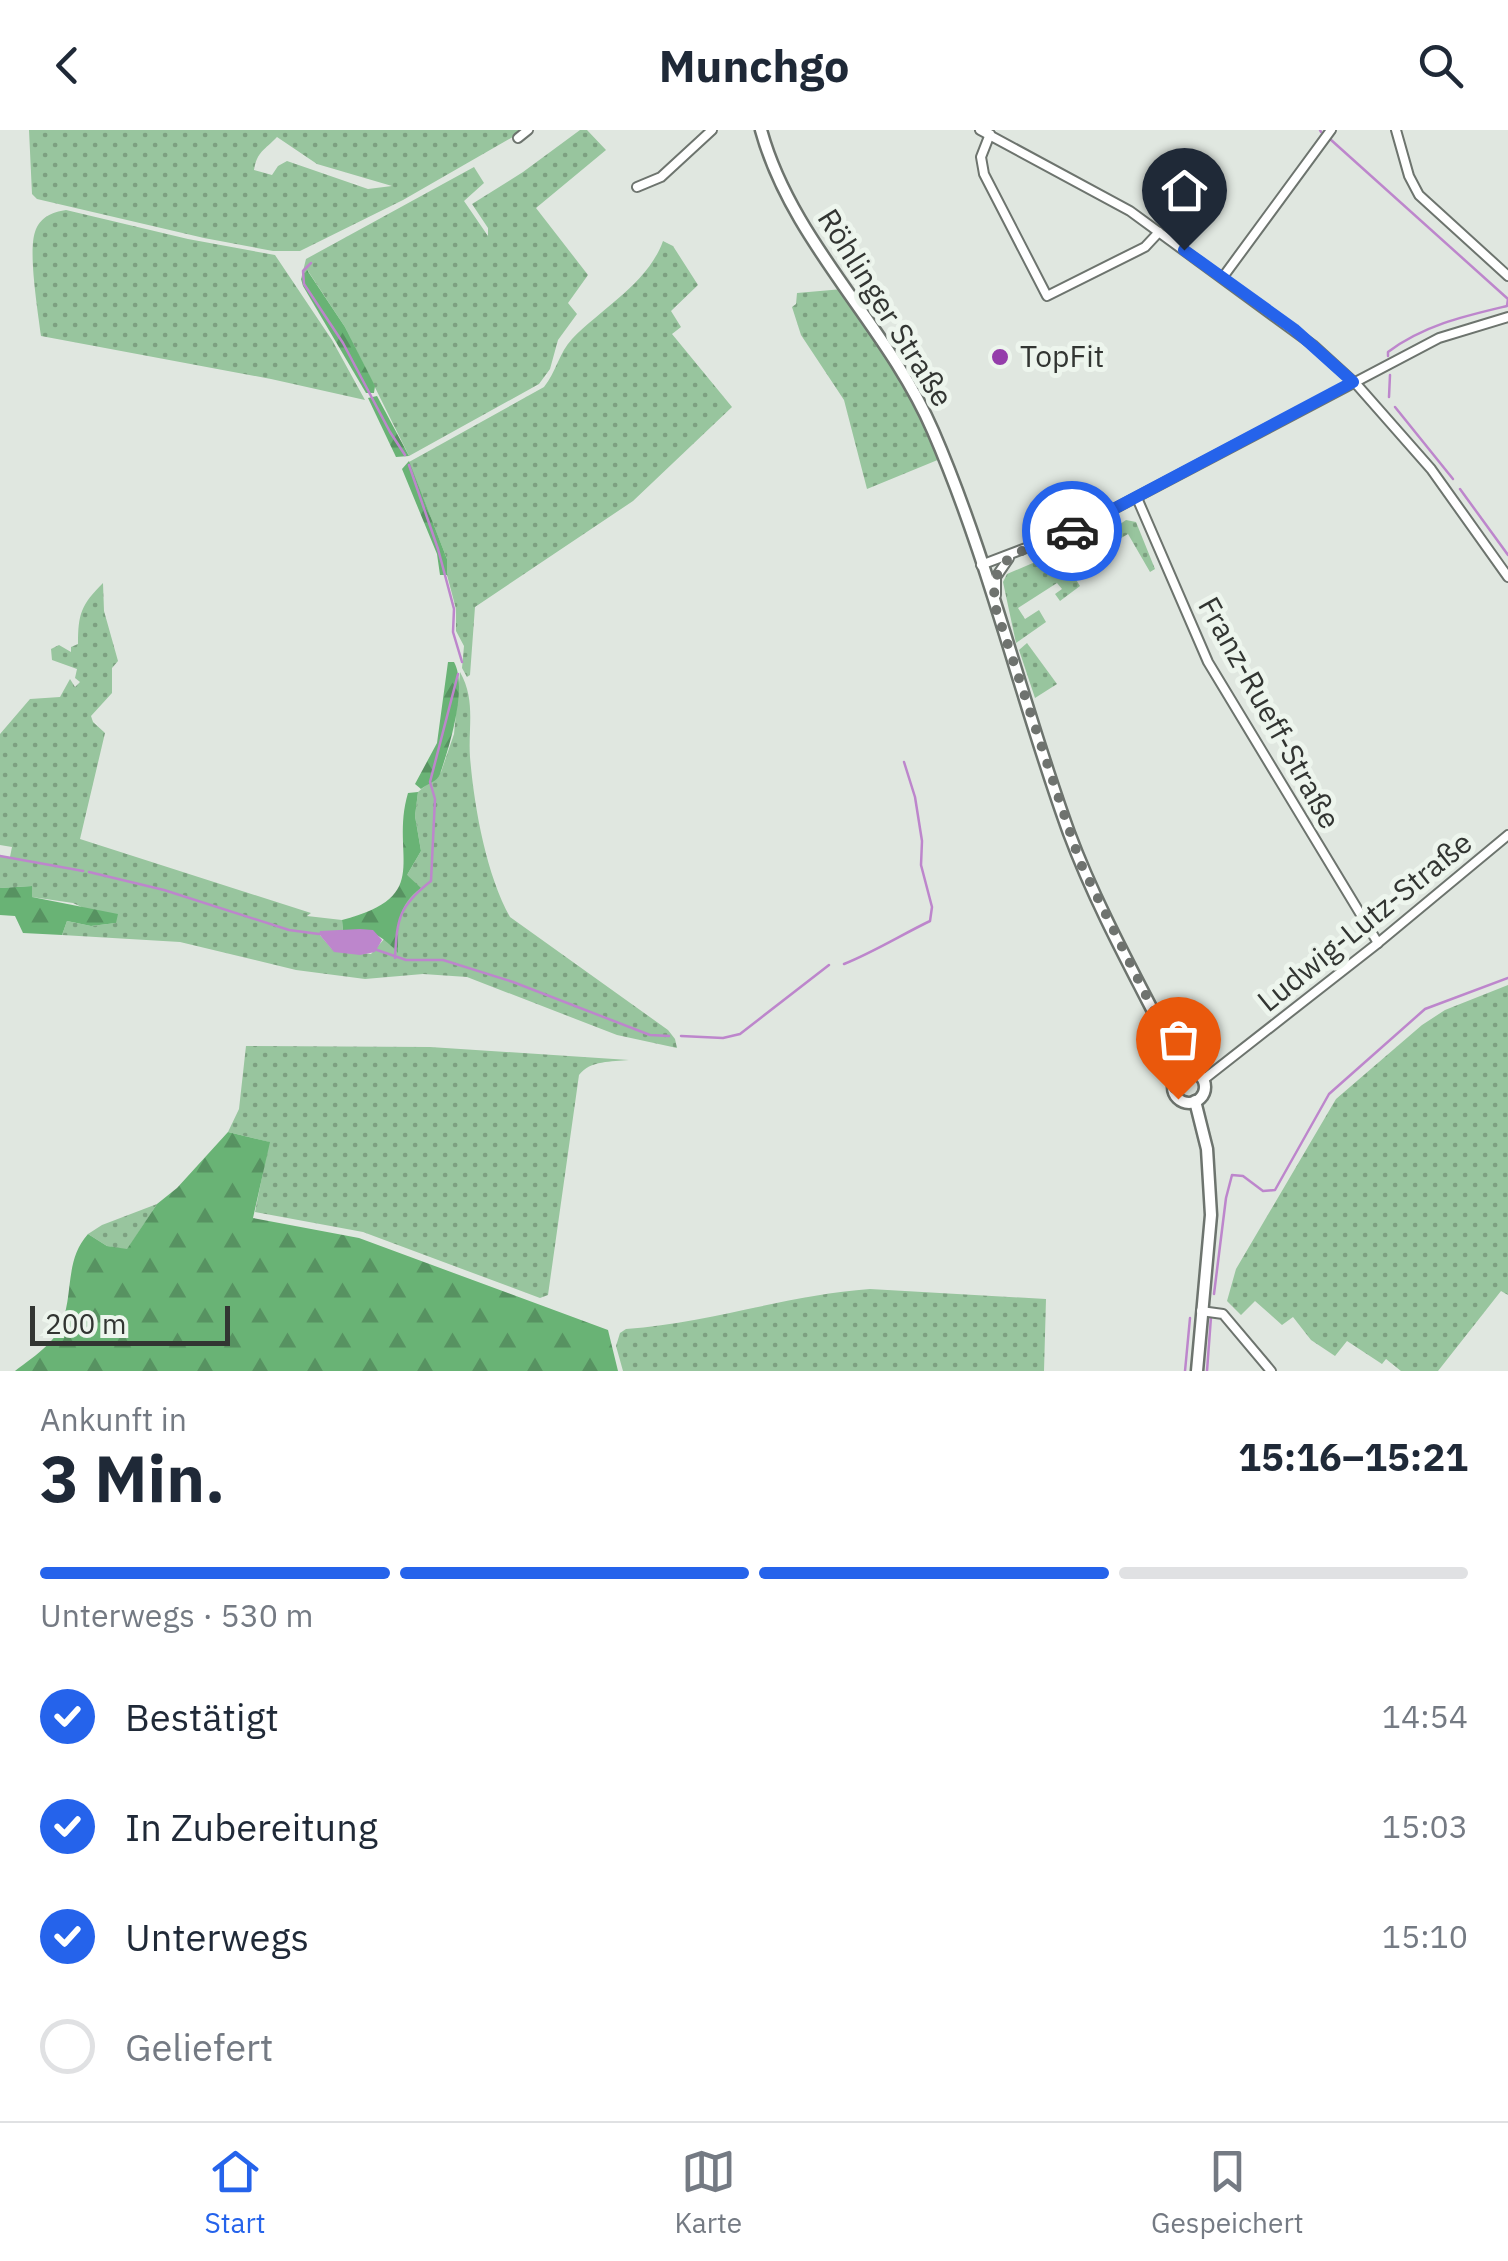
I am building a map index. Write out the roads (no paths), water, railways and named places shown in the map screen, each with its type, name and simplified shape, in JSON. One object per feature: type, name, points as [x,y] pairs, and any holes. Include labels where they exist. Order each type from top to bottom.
[{"type":"street","points":[[518,138],[528,130]]},
{"type":"street","points":[[636,188],[661,177],[712,130]]},
{"type":"street","name":"Röhlinger Straße","points":[[761,130],[770,163],[789,201],[890,349],[921,404],[948,466],[1080,862],[1184,1072]]},
{"type":"street","points":[[980,130],[1111,198],[1294,329],[1353,382],[1432,469],[1508,576]]},
{"type":"street","points":[[1223,277],[1331,130]]},
{"type":"street","points":[[1396,130],[1409,176],[1420,194],[1508,276]]},
{"type":"street","points":[[990,134],[982,157],[984,174],[1047,296],[1146,246],[1160,232]]},
{"type":"street","points":[[980,565],[1076,529],[1438,338],[1508,316]]},
{"type":"street","name":"Franz-Rueff-Straße","points":[[1137,498],[1208,662],[1378,943]]},
{"type":"street","points":[[993,600],[998,570],[1012,555]]},
{"type":"street","name":"Ludwig-Lutz-Straße","points":[[1202,1080],[1378,943],[1508,835]]},
{"type":"street","points":[[1184,1072],[1195,1072],[1202,1080],[1204,1090],[1195,1101],[1182,1101],[1175,1095],[1174,1080],[1184,1072]]},
{"type":"street","points":[[1195,1101],[1208,1149],[1211,1186],[1197,1371]]},
{"type":"street","points":[[1201,1310],[1222,1314],[1272,1371]]},
{"type":"waterway","points":[[1330,139],[1508,299],[1507,306],[1430,328],[1388,352],[1388,356]]},
{"type":"waterway","points":[[311,263],[303,271],[304,284],[343,343],[405,455]]},
{"type":"waterway","points":[[1389,397],[1390,375]]},
{"type":"waterway","points":[[1395,407],[1453,479]]},
{"type":"waterway","points":[[409,465],[438,549],[454,609],[453,632],[462,662]]},
{"type":"waterway","points":[[1460,489],[1508,555]]},
{"type":"waterway","points":[[395,958],[402,914],[412,898],[431,881],[435,799],[430,782],[458,674]]},
{"type":"waterway","points":[[844,964],[930,921],[932,907],[921,865],[922,841],[915,797],[904,762]]},
{"type":"waterway","points":[[0,856],[83,871]]},
{"type":"waterway","points":[[89,872],[164,890],[289,930],[319,934]]},
{"type":"waterway","points":[[377,950],[406,960],[443,960],[513,982],[650,1035],[669,1036]]},
{"type":"waterway","points":[[681,1036],[723,1038],[740,1034],[829,965]]},
{"type":"waterway","points":[[1214,1294],[1232,1175],[1243,1176],[1263,1191],[1275,1190],[1329,1094],[1425,1009],[1508,978]]},
{"type":"waterway","points":[[1207,1371],[1211,1317]]},
{"type":"waterway","points":[[1185,1371],[1190,1318]]},
{"type":"place","name":"TopFit","points":[[1000,357]]}]
